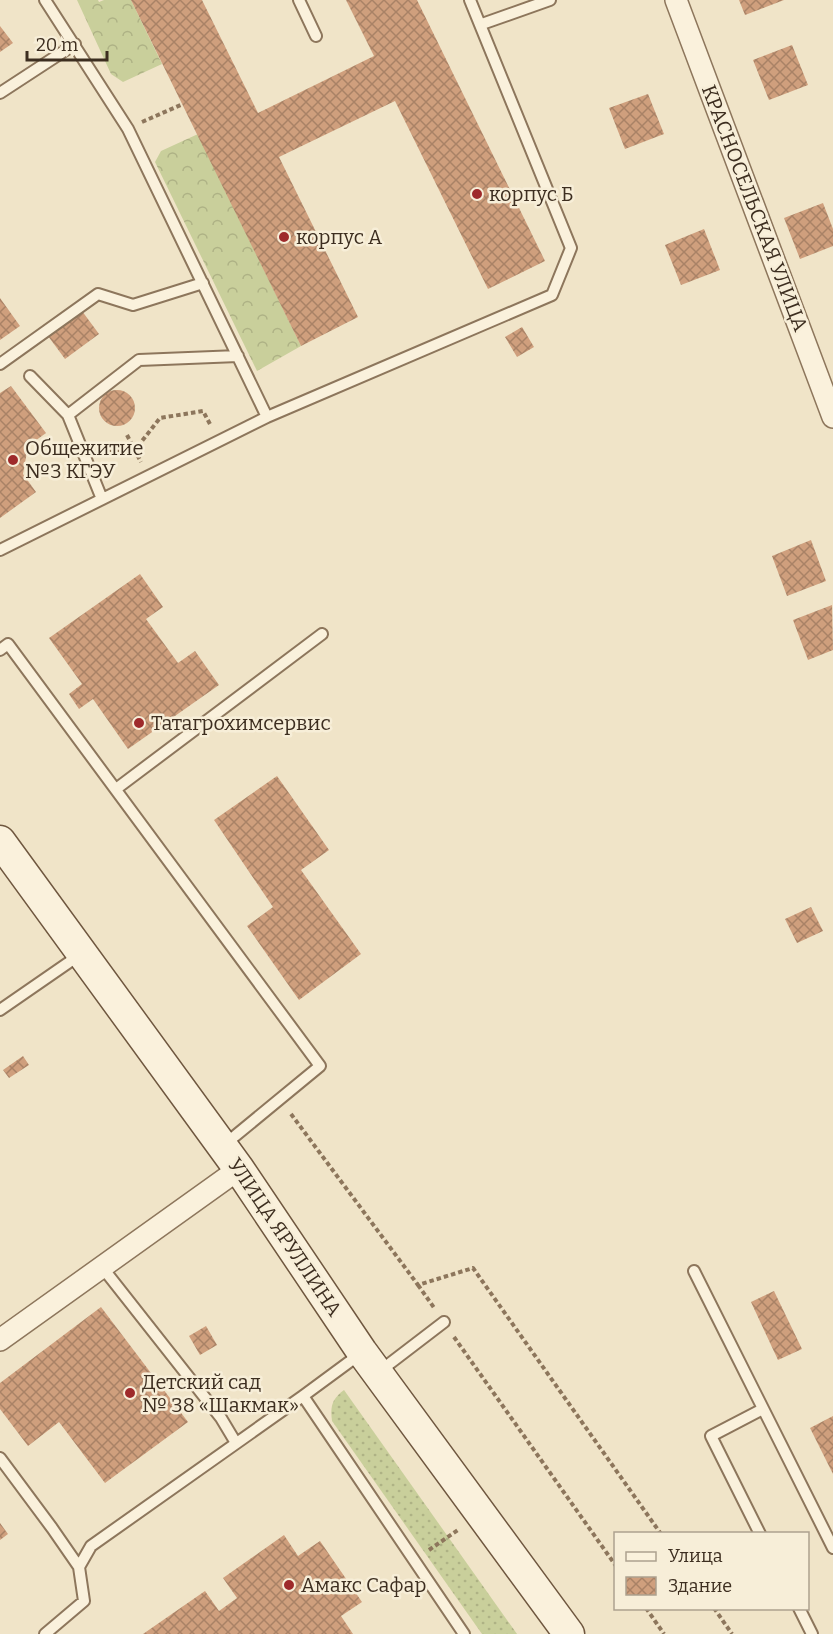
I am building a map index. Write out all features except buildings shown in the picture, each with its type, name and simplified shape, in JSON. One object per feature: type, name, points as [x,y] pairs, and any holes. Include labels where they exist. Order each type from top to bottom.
[{"type":"street","name":"КРАСНОСЕЛЬСКАЯ УЛИЦА","points":[[676,0],[833,417]]},
{"type":"street","name":"УЛИЦА ЯРУЛЛИНА","points":[[0,841],[231,1158],[370,1362],[569,1634]]},
{"type":"street","points":[[0,1340],[102,1267],[231,1158]]},
{"type":"lane","points":[[45,0],[128,129],[267,417]]},
{"type":"lane","points":[[299,0],[316,36]]},
{"type":"lane","points":[[0,550],[267,417],[552,295],[571,248],[482,24],[470,0]]},
{"type":"lane","points":[[482,24],[550,0]]},
{"type":"lane","points":[[0,93],[75,44]]},
{"type":"lane","points":[[0,364],[99,294],[133,305],[203,283]]},
{"type":"lane","points":[[68,415],[139,360],[238,356]]},
{"type":"lane","points":[[30,376],[68,415],[102,499]]},
{"type":"lane","points":[[116,789],[322,634]]},
{"type":"lane","points":[[0,650],[8,644],[320,1066],[280,1099],[231,1158]]},
{"type":"lane","points":[[0,1011],[82,953]]},
{"type":"lane","points":[[102,1267],[221,1418],[236,1443]]},
{"type":"lane","points":[[694,1270],[833,1548]]},
{"type":"lane","points":[[79,1567],[91,1546],[303,1396],[444,1322]]},
{"type":"lane","points":[[303,1396],[464,1634]]},
{"type":"lane","points":[[759,1532],[711,1436],[764,1409]]},
{"type":"lane","points":[[0,1458],[79,1567],[84,1601],[45,1634]]},
{"type":"lane","points":[[800,1610],[812,1634]]},
{"type":"path","points":[[165,111],[183,104]]},
{"type":"path","points":[[84,454],[135,450],[160,418],[202,411],[219,441]]},
{"type":"path","points":[[127,435],[148,476]]},
{"type":"path","points":[[280,1099],[418,1285],[614,1565]]},
{"type":"path","points":[[418,1285],[473,1268],[660,1532]]},
{"type":"path","points":[[414,1560],[458,1530]]},
{"type":"path","points":[[647,1610],[664,1634]]},
{"type":"path","points":[[715,1610],[732,1634]]},
{"type":"green space","points":[[77,0],[98,0],[99,2],[131,0],[162,64],[123,82],[111,74]]},
{"type":"green space","points":[[198,134],[301,346],[257,371],[155,162],[161,151]]},
{"type":"green space","points":[[344,1390],[517,1634],[482,1634],[332,1421],[333,1403]]},
{"type":"place","name":"корпус Б","points":[[477,194]]},
{"type":"place","name":"корпус А","points":[[284,237]]},
{"type":"place","name":"Общежитие №3 КГЭУ","points":[[13,460]]},
{"type":"place","name":"Татагрохимсервис","points":[[139,723]]},
{"type":"place","name":"Детский сад № 38 «Шакмак»","points":[[130,1393]]},
{"type":"place","name":"Амакс Сафар","points":[[289,1585]]}]
